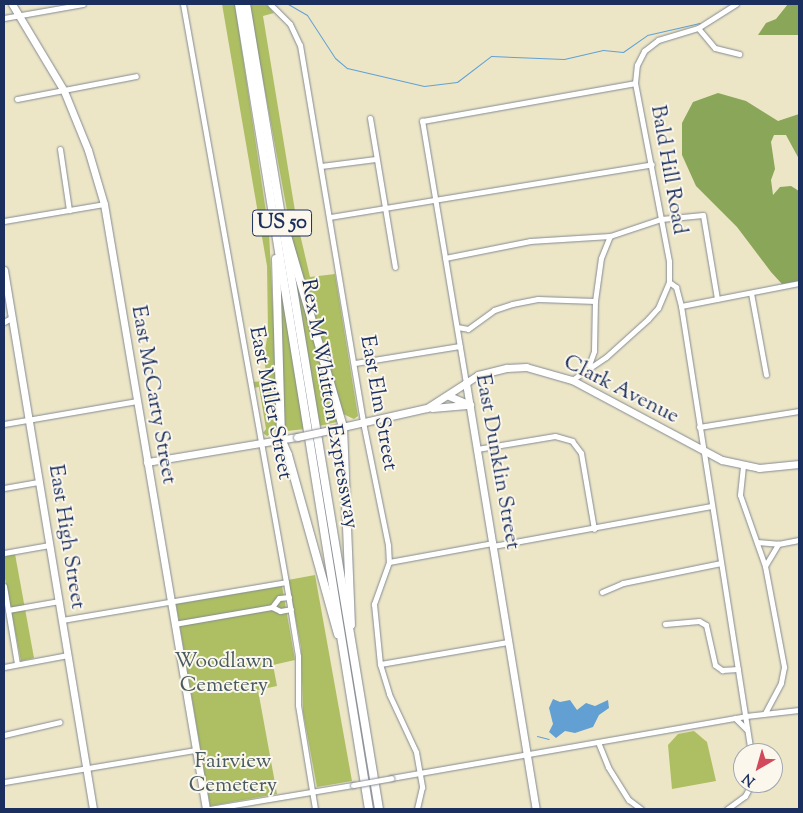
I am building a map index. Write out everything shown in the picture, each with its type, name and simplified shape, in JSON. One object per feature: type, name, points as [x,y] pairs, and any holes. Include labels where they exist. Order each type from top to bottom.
[{"type":"highway","name":"Rex M Whitton Expressway","points":[[239,4],[379,809]]},
{"type":"highway","name":"Rex M Whitton Expressway","points":[[246,4],[278,224],[369,809]]},
{"type":"highway","points":[[278,224],[292,245],[343,427],[351,642]]},
{"type":"highway","points":[[278,224],[283,426],[281,439],[288,455],[346,660]]},
{"type":"main road","name":"East McCarty Street","points":[[12,4],[64,91],[88,150],[104,204],[207,809]]},
{"type":"main road","name":"East High Street","points":[[4,270],[93,809]]},
{"type":"main road","name":"Clark Avenue","points":[[147,462],[297,437],[427,408],[449,396],[478,375],[506,368],[540,369],[572,380],[703,452],[742,466]]},
{"type":"main road","name":"East Dunklin Street","points":[[466,383],[536,809]]},
{"type":"main road","points":[[449,396],[470,405]]},
{"type":"main road","points":[[427,408],[470,405]]},
{"type":"main road","points":[[742,466],[799,464]]},
{"type":"street","points":[[4,18],[83,4]]},
{"type":"street","name":"East Miller Street","points":[[183,4],[248,381],[262,442],[291,609],[298,656],[298,705],[315,809]]},
{"type":"street","name":"East Elm Street","points":[[270,4],[290,24],[300,45],[355,363],[363,422],[389,562]]},
{"type":"street","name":"Bald Hill Road","points":[[572,380],[589,366],[606,357],[648,319],[666,295],[669,282],[670,261],[635,84],[637,65],[650,46],[658,40],[698,28],[736,4]]},
{"type":"street","points":[[698,28],[715,48],[739,54]]},
{"type":"street","points":[[17,99],[136,76]]},
{"type":"street","name":"East Dunklin Street","points":[[466,383],[437,200],[422,121],[635,84]]},
{"type":"street","points":[[370,118],[395,267]]},
{"type":"street","points":[[60,149],[69,210]]},
{"type":"street","points":[[321,166],[376,159]]},
{"type":"street","points":[[330,217],[652,164]]},
{"type":"street","points":[[4,221],[104,204]]},
{"type":"street","points":[[445,258],[530,241],[610,236],[661,219],[703,215],[718,299]]},
{"type":"street","points":[[589,366],[594,351],[595,301],[601,258],[610,236]]},
{"type":"street","points":[[669,282],[676,287],[681,306],[749,743]]},
{"type":"street","points":[[681,306],[799,283]]},
{"type":"street","points":[[751,293],[766,375]]},
{"type":"street","points":[[355,363],[460,343],[468,329],[494,310],[512,304],[538,299],[595,301]]},
{"type":"street","points":[[4,322],[11,318]]},
{"type":"street","points":[[457,327],[468,329]]},
{"type":"street","points":[[4,424],[137,401]]},
{"type":"street","points":[[699,427],[799,410]]},
{"type":"street","points":[[477,449],[555,436],[572,441],[581,453],[594,528]]},
{"type":"street","points":[[742,466],[740,495],[765,566],[784,667],[782,683],[766,712]]},
{"type":"street","points":[[4,488],[39,482]]},
{"type":"street","points":[[417,809],[421,772],[416,752],[389,694],[380,664],[374,604],[389,562],[594,528],[711,506]]},
{"type":"street","points":[[757,542],[778,544],[799,540]]},
{"type":"street","points":[[765,566],[778,544]]},
{"type":"street","points":[[4,553],[49,545]]},
{"type":"street","points":[[602,592],[623,583],[721,563]]},
{"type":"street","points":[[62,620],[286,582]]},
{"type":"street","points":[[4,586],[17,664]]},
{"type":"street","points":[[272,607],[279,598],[289,597]]},
{"type":"street","points":[[8,610],[58,600]]},
{"type":"street","points":[[174,624],[272,607],[280,611],[291,609]]},
{"type":"street","points":[[665,624],[699,621],[706,625],[715,664],[722,670],[738,669]]},
{"type":"street","points":[[380,664],[508,642]]},
{"type":"street","points":[[4,666],[68,655]]},
{"type":"street","points":[[207,809],[766,712],[799,710]]},
{"type":"street","points":[[735,718],[746,728]]},
{"type":"street","points":[[4,735],[60,722]]},
{"type":"street","points":[[598,742],[608,767],[630,800],[641,809]]},
{"type":"street","points":[[4,782],[196,750]]},
{"type":"street","points":[[727,809],[747,793]]},
{"type":"green space","points":[[222,4],[235,4],[269,232],[279,428],[267,436],[263,433],[266,429],[259,387],[253,388],[251,382],[267,381],[264,358],[268,331],[267,266]]},
{"type":"green space","points":[[249,4],[266,4],[274,13],[263,16],[296,217],[310,277],[335,274],[358,416],[354,419],[341,413],[295,254]]},
{"type":"green space","points":[[788,4],[799,4],[799,35],[758,35],[766,23],[776,19]]},
{"type":"green space","points":[[718,93],[746,101],[778,121],[799,114],[799,159],[786,135],[774,135],[771,142],[775,169],[771,180],[773,195],[780,187],[791,186],[799,191],[799,281],[782,284],[737,227],[696,186],[682,155],[682,123],[693,102]]},
{"type":"green space","points":[[292,258],[338,420],[337,422],[319,426]]},
{"type":"green space","points":[[278,271],[305,429],[287,431],[285,429]]},
{"type":"green space","points":[[15,554],[34,658],[21,661],[4,574],[4,557]]},
{"type":"green space","points":[[315,575],[352,781],[317,787],[303,712],[301,647],[288,580]]},
{"type":"green space","points":[[282,586],[295,660],[273,665],[277,686],[258,690],[277,794],[210,806],[176,604]]},
{"type":"green space","points":[[694,731],[707,742],[716,781],[672,789],[668,745],[678,734]]},
{"type":"water","points":[[553,699],[560,702],[570,700],[577,710],[586,703],[595,706],[608,700],[609,708],[599,715],[593,727],[575,733],[565,731],[556,738],[549,732],[553,724],[549,708]]},
{"type":"waterway","points":[[288,4],[307,15],[335,58],[347,68],[424,86],[457,82],[491,56],[564,59],[603,50],[623,52],[647,35],[700,23]]},
{"type":"waterway","points":[[537,736],[549,739]]},
{"type":"park label","name":"Woodlawn Cemetery","points":[[224,674]]},
{"type":"park label","name":"Fairview Cemetery","points":[[233,774]]}]
